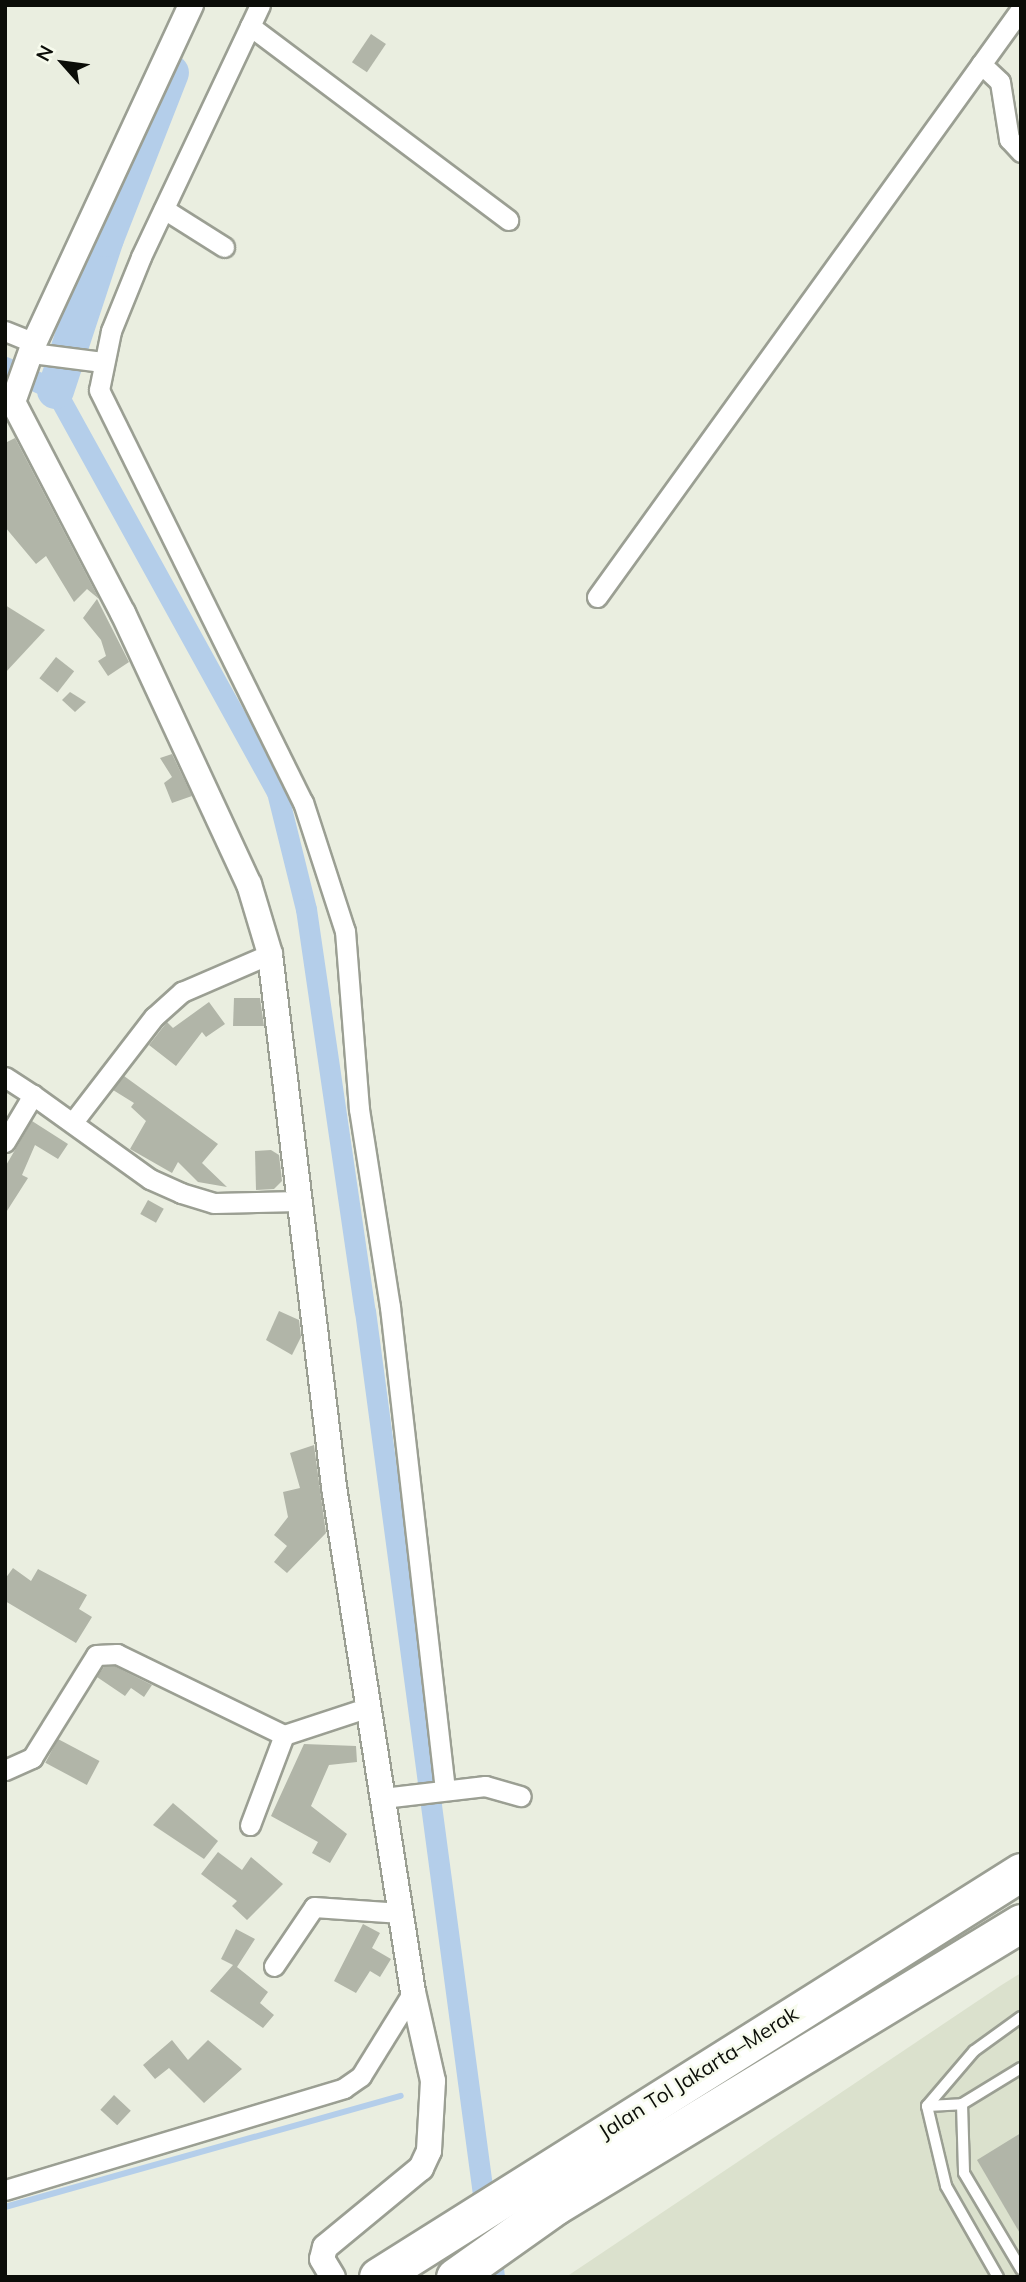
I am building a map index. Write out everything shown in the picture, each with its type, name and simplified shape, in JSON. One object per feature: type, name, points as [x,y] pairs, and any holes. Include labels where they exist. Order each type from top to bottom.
[{"type":"highway","name":"Jalan Tol Jakarta–Merak","points":[[391,2267],[542,2169],[1021,1872]]},
{"type":"highway","name":"Jalan Tol Jakarta–Merak","points":[[455,2277],[555,2206],[1021,1923]]},
{"type":"street","points":[[191,5],[11,397],[146,662],[249,884],[270,954],[299,1201],[369,1707],[390,1797],[401,1913],[413,1992],[433,2081],[429,2151],[407,2181],[325,2247],[322,2259],[333,2277]]},
{"type":"street","points":[[260,5],[94,361],[109,422],[303,802],[345,931],[359,1109],[390,1307],[440,1789]]},
{"type":"street","points":[[597,597],[1021,9]]},
{"type":"street","points":[[250,26],[508,220]]},
{"type":"street","points":[[981,64],[1000,82],[1009,139],[1021,152]]},
{"type":"street","points":[[164,209],[224,247]]},
{"type":"street","points":[[5,331],[33,352],[94,361]]},
{"type":"street","points":[[73,1122],[154,1017],[182,992],[270,954]]},
{"type":"street","points":[[5,1077],[73,1122],[150,1179],[181,1194],[214,1203],[299,1201]]},
{"type":"street","points":[[5,1143],[33,1095]]},
{"type":"street","points":[[5,1770],[32,1758],[96,1655],[117,1654],[284,1735],[369,1707]]},
{"type":"street","points":[[250,1825],[284,1735]]},
{"type":"street","points":[[390,1797],[440,1789],[499,1787],[521,1796]]},
{"type":"street","points":[[274,1966],[314,1907],[401,1913]]},
{"type":"street","points":[[5,2190],[344,2088],[361,2076],[413,1992]]},
{"type":"lane","points":[[927,2106],[974,2051],[1021,2017]]},
{"type":"lane","points":[[927,2106],[962,2104],[1021,2068]]},
{"type":"lane","points":[[962,2104],[964,2173],[1021,2269]]},
{"type":"lane","points":[[927,2106],[946,2186],[998,2277]]},
{"type":"shaded area","points":[[1021,1973],[1021,2277],[566,2277],[1000,1986]]},
{"type":"building","points":[[371,34],[386,44],[367,72],[352,62]]},
{"type":"building","points":[[15,438],[99,599],[87,589],[74,602],[46,556],[36,564],[5,527],[5,443]]},
{"type":"building","points":[[97,599],[129,662],[108,676],[98,661],[106,656],[101,640],[83,618]]},
{"type":"building","points":[[5,605],[45,630],[5,673]]},
{"type":"building","points":[[56,657],[74,671],[58,692],[39,678]]},
{"type":"building","points":[[70,692],[86,702],[75,712],[62,700]]},
{"type":"building","points":[[172,754],[192,796],[172,803],[164,783],[172,777],[160,758]]},
{"type":"building","points":[[234,998],[260,998],[264,1026],[233,1026]]},
{"type":"building","points":[[209,1002],[225,1024],[206,1037],[202,1032],[176,1066],[149,1045],[167,1022],[173,1028]]},
{"type":"building","points":[[124,1076],[218,1144],[202,1163],[227,1187],[198,1182],[178,1162],[172,1173],[130,1149],[146,1121],[131,1107],[134,1103],[113,1090]]},
{"type":"building","points":[[32,1121],[68,1144],[58,1159],[35,1145],[22,1175],[28,1178],[5,1214],[5,1167]]},
{"type":"building","points":[[271,1150],[279,1155],[282,1181],[274,1189],[256,1190],[255,1151]]},
{"type":"building","points":[[148,1200],[164,1209],[156,1223],[140,1214]]},
{"type":"building","points":[[279,1311],[299,1320],[301,1337],[292,1355],[266,1340]]},
{"type":"building","points":[[314,1445],[326,1533],[287,1573],[274,1562],[287,1546],[274,1535],[288,1517],[283,1492],[300,1488],[290,1453]]},
{"type":"building","points":[[13,1568],[31,1581],[38,1569],[87,1595],[79,1609],[92,1617],[76,1643],[5,1601],[5,1579]]},
{"type":"building","points":[[114,1666],[152,1685],[144,1697],[131,1688],[125,1696],[97,1677],[104,1667]]},
{"type":"building","points":[[58,1739],[99,1761],[87,1785],[45,1763]]},
{"type":"building","points":[[304,1744],[356,1746],[357,1762],[329,1765],[311,1806],[347,1834],[330,1863],[312,1853],[318,1842],[271,1816]]},
{"type":"building","points":[[173,1803],[218,1841],[204,1859],[153,1825]]},
{"type":"building","points":[[218,1852],[242,1870],[251,1857],[283,1884],[247,1920],[232,1906],[237,1901],[201,1874]]},
{"type":"building","points":[[363,1924],[380,1933],[372,1948],[391,1959],[380,1977],[370,1971],[356,1993],[334,1981]]},
{"type":"building","points":[[236,1929],[255,1939],[237,1967],[268,1992],[260,2003],[274,2015],[263,2028],[210,1991],[233,1965],[221,1959]]},
{"type":"building","points":[[172,2040],[188,2060],[208,2040],[242,2069],[204,2103],[169,2068],[155,2079],[143,2065]]},
{"type":"building","points":[[114,2095],[131,2111],[117,2125],[100,2110]]},
{"type":"building","points":[[1021,2133],[1021,2235],[977,2160]]},
{"type":"waterway","points":[[55,390],[105,238],[170,72]]},
{"type":"waterway","points":[[5,367],[55,390],[277,792],[306,909],[365,1311],[494,2277]]},
{"type":"waterway","points":[[5,2207],[401,2096]]}]
